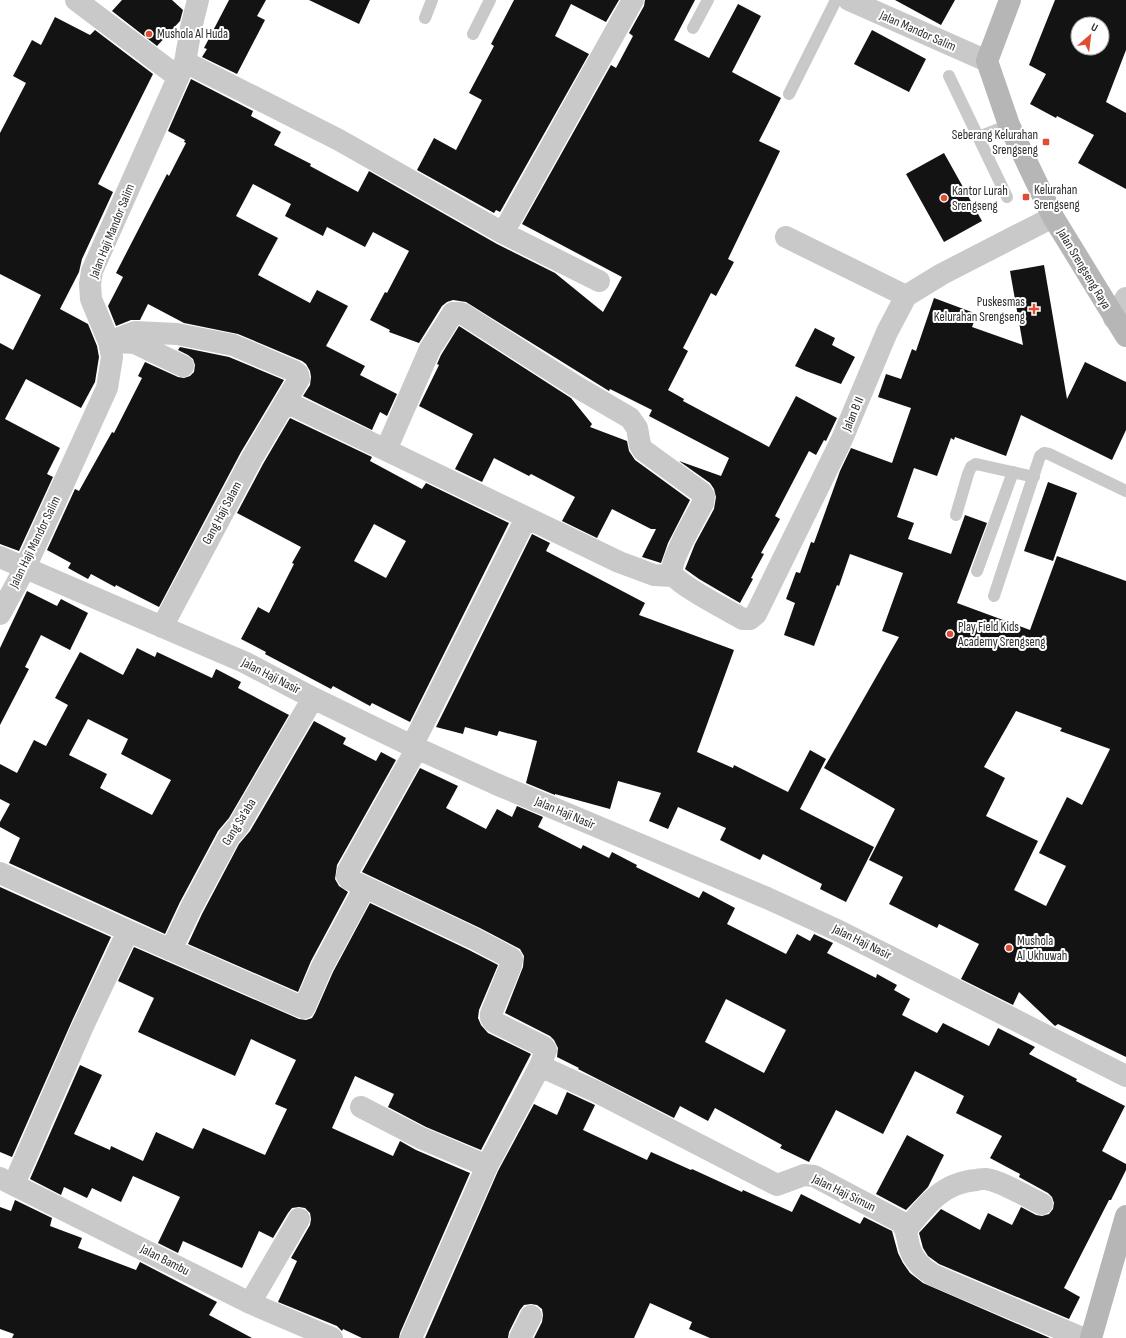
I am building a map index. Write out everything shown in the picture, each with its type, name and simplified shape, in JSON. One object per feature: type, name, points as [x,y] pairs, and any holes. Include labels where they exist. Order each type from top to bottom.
[{"type":"main road","points":[[987,62],[1010,0]]},
{"type":"main road","name":"Jalan Srengseng Raya","points":[[987,62],[1009,125],[1053,217],[1126,336]]},
{"type":"main road","points":[[1091,1338],[1126,1216]]},
{"type":"street","points":[[76,0],[182,69],[339,140],[503,233],[598,281]]},
{"type":"street","name":"Jalan Haji Mandor Salim","points":[[0,614],[24,568],[107,388],[112,357],[109,342],[91,299],[90,284],[92,271],[182,69],[198,0]]},
{"type":"street","points":[[503,233],[633,0]]},
{"type":"street","name":"Jalan Mandor Salim","points":[[849,0],[987,62]]},
{"type":"street","points":[[786,237],[906,296],[942,274],[1053,217]]},
{"type":"street","name":"Jalan B II","points":[[673,576],[691,589],[743,619],[750,619],[756,614],[842,439],[887,332],[906,296]]},
{"type":"street","points":[[1114,318],[1126,298]]},
{"type":"street","points":[[286,402],[619,562],[654,575],[673,576],[672,571],[675,561],[703,503],[704,496],[702,493],[643,450],[640,445],[637,428],[630,418],[576,387],[463,314],[459,313],[453,313],[430,349],[386,450]]},
{"type":"street","name":"Gang Haji Salam","points":[[109,342],[135,332],[178,334],[233,345],[298,374],[300,379],[252,458],[162,627]]},
{"type":"street","points":[[109,342],[134,343],[183,366]]},
{"type":"street","points":[[411,1338],[487,1166],[540,1066],[545,1055],[546,1048],[494,1022],[491,1018],[491,1014],[511,965],[511,958],[475,939],[349,879],[347,876],[348,871],[415,747],[526,518]]},
{"type":"street","name":"Jalan Haji Nasir","points":[[0,556],[24,568],[244,662],[313,698],[496,784],[767,898],[839,931],[1126,1076]]},
{"type":"street","name":"Gang Sa'aba","points":[[171,950],[191,908],[229,837],[239,825],[313,698]]},
{"type":"street","points":[[0,873],[304,1008],[322,967],[365,887]]},
{"type":"street","points":[[7,1181],[128,931]]},
{"type":"street","name":"Jalan Haji Simun","points":[[540,1066],[596,1092],[770,1182],[777,1185],[804,1175],[814,1176],[900,1222],[906,1230]]},
{"type":"street","points":[[361,1107],[421,1138],[487,1166]]},
{"type":"street","points":[[1042,1204],[1001,1184],[986,1179],[970,1180],[955,1184],[943,1191],[927,1204],[906,1230],[910,1249],[918,1264],[928,1272],[1082,1338]]},
{"type":"street","name":"Jalan Bambu","points":[[7,1181],[250,1303],[332,1338]]},
{"type":"street","points":[[250,1303],[298,1219]]},
{"type":"street","points":[[520,1338],[531,1316]]},
{"type":"lane","points":[[425,18],[432,0]]},
{"type":"lane","points":[[473,34],[490,0]]},
{"type":"lane","points":[[693,28],[708,0]]},
{"type":"lane","points":[[789,94],[836,0]]},
{"type":"lane","points":[[949,76],[1007,197]]},
{"type":"lane","points":[[978,137],[1009,125]]},
{"type":"lane","points":[[994,596],[1040,456],[1044,453],[1049,454],[1126,491]]},
{"type":"lane","points":[[956,515],[971,467],[976,464],[1034,477]]},
{"type":"lane","points":[[977,571],[1013,472]]},
{"type":"building","name":"Mushola Al Huda","points":[[122,0],[172,0],[183,10],[180,21],[157,46],[112,11]]},
{"type":"building","points":[[229,0],[266,0],[257,16],[265,20],[237,74],[202,57],[207,49],[204,48]]},
{"type":"building","points":[[309,0],[370,0],[359,24]]},
{"type":"building","points":[[514,0],[619,0],[606,22],[571,4],[555,36],[589,54],[500,212],[496,210],[494,213],[417,170],[434,138],[456,150],[482,100],[469,93],[494,46],[491,44]]},
{"type":"building","points":[[645,0],[695,0],[674,40],[709,58],[738,4],[761,16],[732,72],[781,98],[759,141],[780,151],[728,259],[734,262],[716,296],[711,293],[683,348],[688,351],[668,390],[684,399],[683,401],[769,447],[796,396],[837,418],[826,441],[824,440],[816,455],[809,451],[775,516],[780,519],[761,553],[764,554],[740,603],[685,569],[695,544],[714,509],[716,497],[714,489],[710,483],[679,461],[721,476],[729,458],[649,416],[652,410],[610,389],[609,391],[466,302],[453,300],[442,306],[419,343],[389,332],[390,330],[370,320],[385,292],[387,293],[409,251],[373,232],[365,247],[327,227],[323,236],[285,216],[291,204],[253,184],[236,216],[278,238],[258,275],[310,303],[317,290],[348,306],[326,346],[365,366],[360,375],[397,394],[387,416],[380,412],[372,430],[303,396],[310,385],[311,377],[310,371],[306,364],[302,361],[238,334],[184,323],[148,304],[140,320],[131,320],[116,326],[108,306],[123,277],[116,273],[167,174],[169,176],[186,143],[184,142],[185,140],[168,131],[191,79],[253,111],[251,116],[281,132],[274,145],[311,164],[310,166],[358,192],[369,171],[497,244],[555,273],[603,312],[622,277],[522,224],[611,65],[616,68],[633,36],[629,33],[644,6]]},
{"type":"building","points":[[895,0],[955,0],[941,25]]},
{"type":"building","points":[[1055,0],[1126,0],[1126,50],[1106,102],[1126,113],[1126,189],[1078,163],[1094,135],[1057,116],[1056,118],[1030,104],[1046,74],[1029,65]]},
{"type":"building","points":[[55,17],[90,35],[95,30],[153,74],[98,184],[113,192],[82,259],[79,272],[60,309],[88,324],[97,346],[99,357],[95,382],[81,408],[26,379],[5,419],[60,448],[47,474],[53,477],[19,551],[0,544],[0,343],[13,350],[41,295],[0,274],[0,133],[26,83],[13,76],[32,40],[41,45]]},
{"type":"building","points":[[872,30],[926,59],[909,92],[854,64]]},
{"type":"building","name":"Kantor Lurah Srengseng","points":[[944,153],[982,221],[944,242],[906,174]]},
{"type":"building","points":[[1044,265],[1067,399],[1085,362],[1126,382],[1126,430],[1112,460],[1021,415],[1006,456],[955,437],[954,440],[951,438],[937,476],[914,468],[897,517],[914,523],[908,539],[951,554],[965,515],[987,523],[957,603],[1030,630],[1057,556],[1126,581],[1126,1057],[1058,1024],[1055,1026],[1019,992],[1013,1005],[961,979],[979,944],[939,924],[937,928],[889,904],[903,877],[869,860],[895,809],[824,768],[899,637],[882,631],[903,573],[850,554],[839,586],[837,585],[814,646],[784,635],[795,603],[786,599],[796,572],[800,573],[811,542],[814,543],[840,471],[851,448],[892,463],[911,408],[878,397],[886,374],[901,379],[912,349],[916,351],[934,298],[977,314],[972,327],[1023,345],[1010,271]],"holes":[[[1016,711],[1062,728],[1060,731],[1110,749],[1082,805],[1067,797],[1039,853],[1066,866],[1046,906],[1014,890],[1038,841],[986,816],[1005,778],[984,767]]]},
{"type":"building","points":[[459,326],[571,398],[592,424],[590,427],[627,441],[629,451],[635,460],[690,500],[668,543],[661,563],[642,557],[656,529],[651,529],[612,509],[597,538],[562,521],[575,497],[531,474],[529,476],[494,458],[482,482],[455,469],[473,434],[419,406],[439,365],[437,364],[441,355]]},
{"type":"building","points":[[815,328],[835,338],[832,345],[855,357],[841,384],[795,366]]},
{"type":"building","points":[[180,347],[229,357],[284,380],[241,452],[159,607],[116,585],[115,587],[91,574],[88,579],[68,568],[71,563],[47,550],[75,489],[79,491],[112,432],[114,433],[142,378],[138,376],[145,362],[178,377],[184,378],[190,376],[194,372],[195,365],[193,359],[178,350]]},
{"type":"building","points":[[290,418],[372,457],[370,461],[422,489],[426,483],[509,523],[410,722],[372,703],[370,706],[333,686],[331,689],[265,654],[266,652],[241,639],[258,607],[269,613],[301,547],[237,513]],"holes":[[[374,524],[406,541],[386,578],[354,561]]]},
{"type":"building","points":[[1048,482],[1077,493],[1053,561],[1024,551]]},
{"type":"building","points":[[532,534],[550,543],[546,551],[645,603],[639,615],[734,650],[697,752],[733,768],[734,765],[788,792],[810,750],[826,759],[800,809],[874,847],[846,902],[820,889],[822,884],[763,854],[760,860],[720,840],[726,828],[678,807],[668,829],[649,821],[661,793],[618,781],[610,809],[555,795],[526,783],[537,741],[499,731],[497,736],[465,727],[463,734],[436,727]]},
{"type":"building","points":[[27,591],[57,606],[61,599],[88,613],[70,650],[41,635],[25,667],[29,669],[0,725],[0,648]]},
{"type":"building","points":[[137,648],[155,657],[157,652],[212,678],[216,669],[241,682],[238,688],[289,715],[229,818],[218,831],[180,902],[165,934],[9,863],[20,838],[0,827],[0,822],[10,804],[0,799],[0,764],[17,773],[34,740],[46,746],[68,705],[55,698],[80,652],[123,675]],"holes":[[[88,719],[128,739],[121,754],[171,780],[152,815],[100,788],[107,774],[69,755]]]},
{"type":"building","points":[[314,721],[346,738],[343,744],[376,761],[381,752],[396,760],[337,865],[335,879],[339,886],[348,892],[311,961],[298,992],[188,944],[239,844],[250,831]]},
{"type":"building","points":[[420,768],[458,786],[446,808],[486,829],[497,809],[512,817],[517,806],[543,817],[538,827],[581,849],[583,845],[609,858],[612,852],[637,865],[636,867],[699,898],[703,891],[735,908],[727,924],[786,954],[797,934],[810,941],[814,934],[833,943],[827,953],[876,978],[877,974],[897,985],[894,990],[910,999],[902,1015],[937,1033],[943,1023],[989,1046],[998,1028],[1035,1047],[1029,1054],[1077,1079],[1076,1081],[1125,1106],[1102,1151],[1126,1164],[1126,1170],[1064,1288],[1080,1297],[1069,1319],[939,1264],[928,1256],[923,1248],[919,1233],[941,1209],[980,1230],[988,1213],[1012,1225],[1021,1207],[1036,1215],[1042,1216],[1049,1214],[1053,1209],[1054,1203],[1052,1197],[1048,1193],[1019,1177],[1020,1174],[990,1158],[1002,1136],[956,1113],[964,1096],[915,1071],[883,1134],[836,1110],[809,1162],[780,1148],[782,1145],[715,1108],[708,1121],[680,1106],[674,1118],[557,1057],[558,1048],[550,1036],[505,1013],[523,967],[524,956],[520,949],[480,928],[362,872]],"holes":[[[726,999],[786,1030],[764,1073],[705,1042]]]},
{"type":"building","points":[[0,887],[111,937],[12,1157],[0,1152]]},
{"type":"building","points":[[370,903],[498,965],[479,1010],[478,1018],[481,1025],[488,1033],[531,1054],[481,1150],[426,1127],[388,1107],[394,1094],[355,1076],[332,1128],[393,1156],[400,1141],[416,1150],[470,1173],[399,1338],[362,1338],[343,1329],[342,1331],[337,1326],[278,1302],[297,1261],[291,1258],[310,1225],[310,1213],[305,1208],[292,1208],[273,1238],[259,1231],[242,1268],[183,1241],[178,1253],[158,1243],[180,1197],[133,1176],[121,1202],[92,1188],[87,1198],[64,1187],[61,1195],[30,1179],[80,1065],[102,1075],[74,1134],[110,1150],[111,1146],[143,1161],[156,1132],[193,1149],[203,1128],[265,1155],[287,1109],[275,1104],[296,1060],[251,1039],[235,1076],[138,1032],[154,998],[118,981],[134,947],[299,1019],[306,1020],[312,1018],[315,1013],[333,972]]},
{"type":"building","points":[[567,1092],[595,1105],[583,1130],[647,1160],[651,1152],[792,1212],[801,1194],[860,1224],[864,1217],[892,1231],[898,1253],[903,1263],[910,1273],[923,1283],[1050,1338],[710,1338],[689,1329],[692,1322],[650,1303],[634,1338],[534,1338],[542,1322],[543,1315],[542,1309],[537,1305],[531,1304],[524,1305],[520,1310],[509,1332],[508,1338],[425,1338],[498,1171],[534,1104],[557,1115]]},
{"type":"building","points":[[907,1135],[944,1155],[928,1187],[906,1210],[876,1194]]},
{"type":"building","points":[[15,1200],[52,1218],[50,1226],[82,1238],[78,1248],[136,1270],[140,1262],[217,1302],[209,1315],[252,1338],[12,1338],[14,1334],[0,1329],[0,1207],[11,1211]]},
{"type":"place","name":"Mushola Al Huda","points":[[149,34]]},
{"type":"place","name":"Seberang Kelurahan Srengseng","points":[[1046,142]]},
{"type":"place","name":"Kelurahan Srengseng","points":[[1026,197]]},
{"type":"place","name":"Kantor Lurah Srengseng","points":[[944,198]]},
{"type":"place","name":"Puskesmas Kelurahan Srengseng","points":[[1034,309]]},
{"type":"place","name":"Play Field Kids Academy Srengseng","points":[[950,634]]},
{"type":"place","name":"Mushola Al Ukhuwah","points":[[1009,948]]}]
